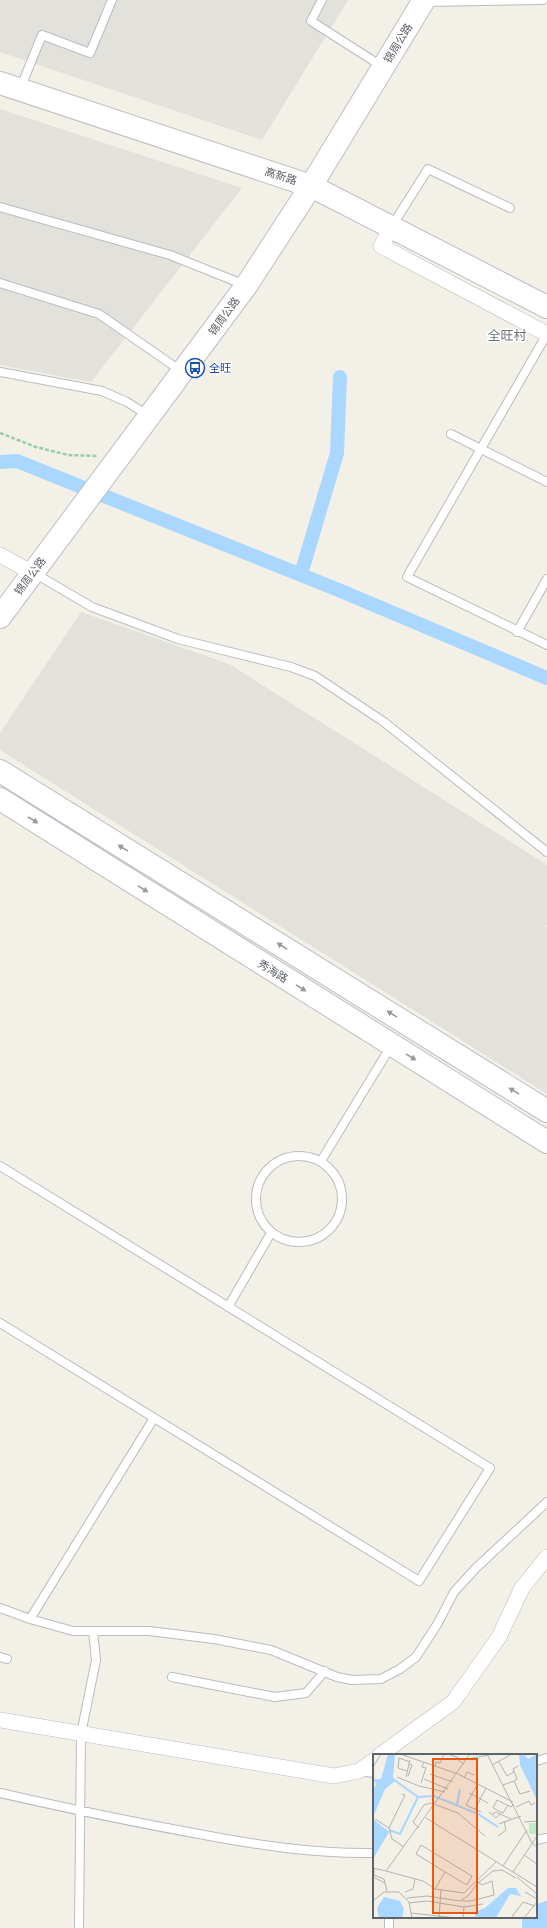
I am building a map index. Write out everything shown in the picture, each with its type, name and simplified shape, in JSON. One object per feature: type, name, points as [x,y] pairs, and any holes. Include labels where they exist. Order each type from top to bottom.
[{"type":"main road","name":"锦周公路","points":[[0,617],[246,286],[311,186],[424,1]]},
{"type":"main road","name":"高新路","points":[[10,86],[311,186],[547,307]]},
{"type":"main road","points":[[0,771],[547,1111]]},
{"type":"main road","name":"秀海路","points":[[0,799],[547,1142]]},
{"type":"street","points":[[392,227],[381,246],[547,334]]},
{"type":"street","points":[[0,555],[33,573]]},
{"type":"street","points":[[340,1013],[355,991]]},
{"type":"street","points":[[381,1754],[453,1702],[499,1637],[522,1588],[547,1557]]},
{"type":"street","points":[[0,1720],[334,1776],[359,1771],[373,1761]]},
{"type":"lane","points":[[10,86],[42,36],[90,53],[112,0]]},
{"type":"lane","points":[[322,0],[311,21],[383,67]]},
{"type":"lane","points":[[424,1],[543,0]]},
{"type":"lane","points":[[392,227],[428,169],[510,208]]},
{"type":"lane","points":[[0,207],[170,255],[246,286]]},
{"type":"lane","points":[[0,283],[99,314],[182,372]]},
{"type":"lane","points":[[547,334],[407,577],[517,632],[547,645]]},
{"type":"lane","points":[[0,372],[102,391],[127,402],[149,416]]},
{"type":"lane","points":[[452,434],[547,482]]},
{"type":"lane","points":[[33,573],[92,607],[178,639],[291,667],[315,676],[384,722],[547,852]]},
{"type":"lane","points":[[517,632],[547,579]]},
{"type":"lane","points":[[321,1161],[392,1045]]},
{"type":"lane","points":[[293,1156],[307,1156],[321,1161],[332,1170],[339,1182],[342,1197],[341,1211],[335,1223],[325,1234],[312,1240],[298,1243],[284,1240],[271,1233],[261,1222],[256,1209],[255,1194],[259,1180],[268,1168],[279,1160],[293,1156]]},
{"type":"lane","points":[[0,1166],[490,1468],[419,1581],[0,1323]]},
{"type":"lane","points":[[228,1307],[271,1233]]},
{"type":"lane","points":[[30,1619],[154,1418]]},
{"type":"lane","points":[[0,1608],[30,1619],[73,1630],[149,1630],[214,1639],[270,1650],[337,1677],[352,1680],[381,1679],[400,1669],[416,1657],[438,1623],[454,1592],[476,1568],[547,1502]]},
{"type":"lane","points":[[79,1928],[81,1734],[96,1660],[93,1630]]},
{"type":"lane","points":[[172,1677],[275,1697],[306,1693],[324,1671]]},
{"type":"lane","points":[[537,1761],[547,1758]]},
{"type":"lane","points":[[359,1771],[373,1773]]},
{"type":"lane","points":[[0,1793],[80,1811],[263,1846],[345,1853],[373,1853]]},
{"type":"lane","points":[[537,1840],[547,1838]]},
{"type":"path","points":[[0,433],[36,447],[68,455],[115,462]]},
{"type":"shaded area","points":[[0,0],[348,0],[262,140],[0,52]]},
{"type":"shaded area","points":[[0,109],[242,188],[91,382],[0,365]]},
{"type":"shaded area","points":[[81,612],[229,664],[547,865],[547,924],[545,927],[547,928],[547,1094],[0,750],[0,733]]},
{"type":"water","points":[[547,1901],[547,1928],[522,1928],[522,1918],[537,1918],[537,1904]]},
{"type":"waterway","points":[[301,574],[337,453],[340,377]]},
{"type":"waterway","points":[[0,462],[17,461],[341,591],[547,678]]},
{"type":"place","name":"全旺","points":[[195,368]]},
{"type":"district","name":"全旺村","points":[[507,335]]}]
